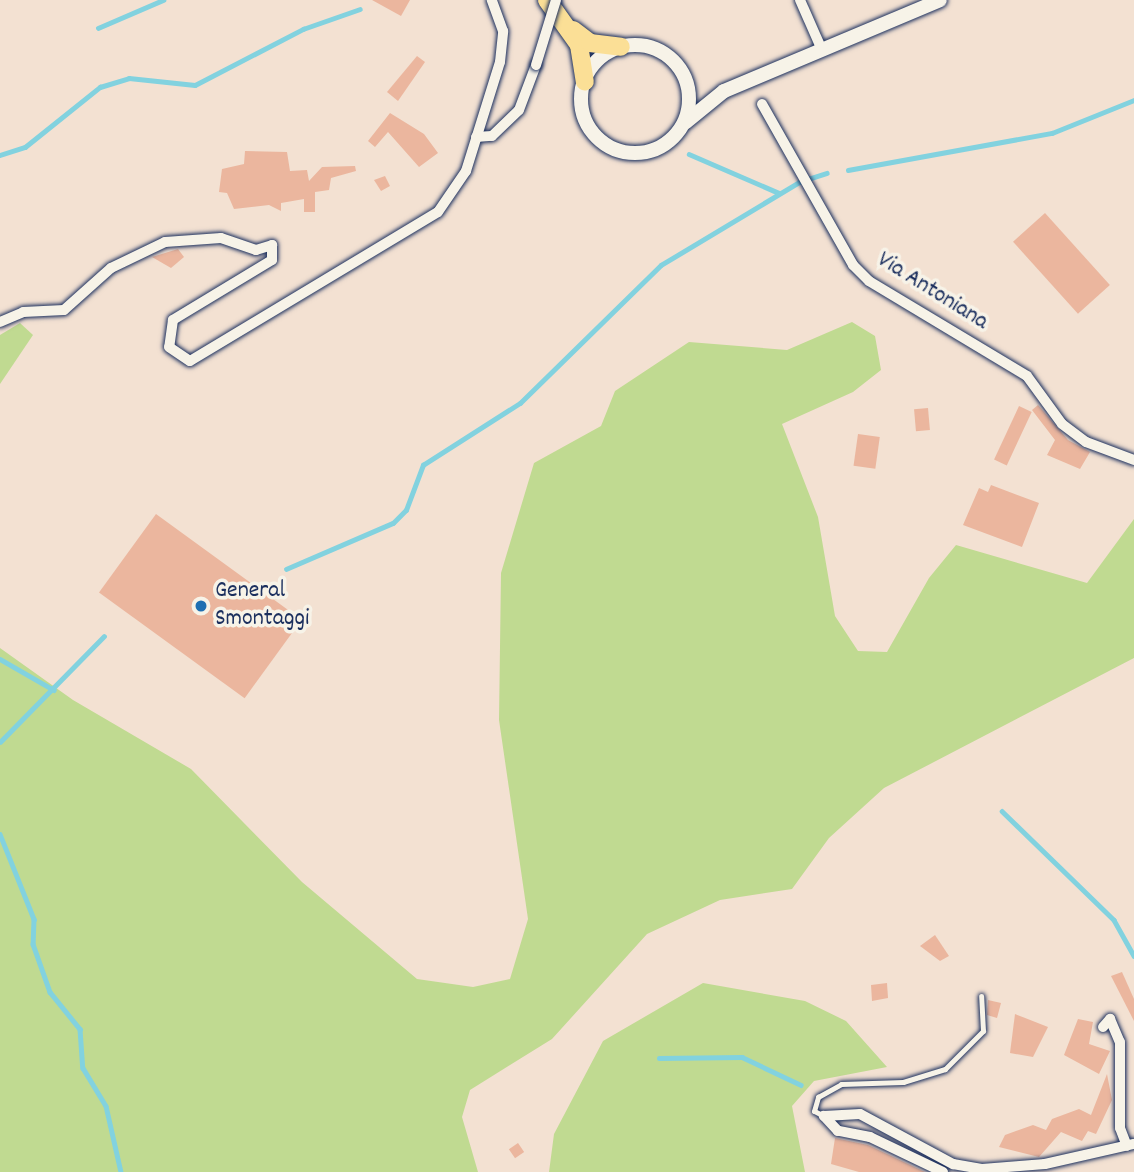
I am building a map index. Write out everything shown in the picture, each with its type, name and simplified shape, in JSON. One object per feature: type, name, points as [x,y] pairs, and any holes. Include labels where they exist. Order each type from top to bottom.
[{"type":"main road","points":[[547,0],[564,20],[590,43],[621,47]]},
{"type":"main road","points":[[564,20],[579,45],[585,82]]},
{"type":"street","points":[[0,322],[23,312],[64,310],[111,268],[165,242],[221,239],[256,250],[272,245],[272,260],[173,320],[169,347],[191,361],[438,212],[462,179],[503,44],[492,0]]},
{"type":"street","points":[[476,137],[492,136],[519,110],[556,0]]},
{"type":"street","points":[[800,0],[822,50]]},
{"type":"street","points":[[724,92],[708,93],[685,79],[657,50],[621,47],[604,55],[585,82],[585,119],[606,145],[638,153],[662,145],[724,92],[940,0]]},
{"type":"street","points":[[681,128],[688,111],[685,79]]},
{"type":"street","name":"Via Antoniana","points":[[762,104],[826,220],[869,281],[1027,376],[1062,424],[1086,442],[1134,460]]},
{"type":"street","points":[[943,1172],[870,1137],[838,1131],[824,1116],[840,1110],[860,1114],[953,1164],[982,1169],[1131,1145],[1120,1128],[1120,1042],[1110,1019],[1103,1027]]},
{"type":"lane","points":[[824,1116],[814,1111],[818,1097],[841,1084],[903,1082],[944,1069],[984,1031],[981,996]]},
{"type":"green space","points":[[852,322],[875,336],[881,370],[853,392],[782,424],[818,517],[835,616],[858,651],[887,652],[929,578],[956,545],[1087,583],[1134,519],[1134,658],[884,788],[829,838],[792,889],[720,900],[647,934],[552,1039],[470,1090],[462,1117],[478,1172],[0,1172],[0,648],[73,700],[191,769],[302,882],[417,979],[473,987],[510,979],[528,919],[499,720],[501,573],[534,463],[601,426],[615,391],[689,342],[787,350]]},
{"type":"green space","points":[[20,323],[33,335],[0,384],[0,335]]},
{"type":"green space","points":[[703,983],[805,1001],[846,1021],[887,1067],[814,1081],[792,1106],[805,1172],[549,1172],[554,1134],[603,1041]]},
{"type":"building","points":[[372,0],[410,0],[401,16]]},
{"type":"building","points":[[417,56],[425,62],[398,101],[387,92]]},
{"type":"building","points":[[390,113],[424,134],[438,153],[419,167],[388,132],[375,147],[368,141]]},
{"type":"building","points":[[245,151],[287,152],[290,171],[307,170],[309,181],[322,167],[355,166],[356,171],[331,178],[329,190],[315,192],[315,212],[304,212],[304,199],[281,203],[281,211],[269,205],[234,209],[227,193],[219,192],[222,169],[244,164]]},
{"type":"building","points":[[385,176],[390,186],[381,191],[374,180]]},
{"type":"building","points":[[1045,213],[1110,285],[1078,314],[1013,242]]},
{"type":"building","points":[[178,249],[184,257],[171,268],[152,257]]},
{"type":"building","points":[[1038,405],[1068,440],[1090,452],[1080,469],[1047,455],[1055,440],[1032,410]]},
{"type":"building","points":[[1019,406],[1032,412],[1007,465],[994,459]]},
{"type":"building","points":[[928,408],[930,430],[916,431],[914,409]]},
{"type":"building","points":[[858,434],[880,437],[875,469],[854,466]]},
{"type":"building","points":[[991,485],[1039,503],[1022,547],[963,525],[979,488],[988,492]]},
{"type":"building","name":"General Smontaggi","points":[[156,514],[302,620],[245,698],[99,592]]},
{"type":"building","points":[[935,935],[949,956],[940,961],[920,946]]},
{"type":"building","points":[[1122,972],[1134,999],[1134,1021],[1111,976]]},
{"type":"building","points":[[887,983],[888,998],[872,1001],[871,985]]},
{"type":"building","points":[[988,1000],[1001,1003],[997,1018],[987,1015]]},
{"type":"building","points":[[1015,1014],[1048,1027],[1033,1057],[1010,1053]]},
{"type":"building","points":[[1078,1019],[1093,1022],[1089,1044],[1110,1051],[1099,1074],[1064,1055]]},
{"type":"building","points":[[1107,1074],[1112,1100],[1096,1134],[1088,1131],[1082,1141],[1061,1132],[1039,1157],[999,1147],[1005,1135],[1033,1125],[1046,1130],[1052,1119],[1079,1109],[1091,1115]]},
{"type":"building","points":[[835,1138],[868,1145],[925,1172],[859,1172],[831,1164]]},
{"type":"building","points":[[518,1143],[524,1152],[515,1158],[509,1149]]},
{"type":"waterway","points":[[98,28],[163,0]]},
{"type":"waterway","points":[[0,155],[25,147],[100,87],[129,78],[195,85],[303,29],[360,9]]},
{"type":"waterway","points":[[848,170],[1052,133],[1134,100]]},
{"type":"waterway","points":[[689,154],[779,193]]},
{"type":"waterway","points":[[286,569],[393,523],[406,510],[423,465],[520,403],[661,265],[799,182],[827,173]]},
{"type":"waterway","points":[[0,742],[104,636]]},
{"type":"waterway","points":[[0,659],[54,690]]},
{"type":"waterway","points":[[1002,811],[1114,920],[1134,956]]},
{"type":"waterway","points":[[0,834],[34,919],[33,944],[50,992],[80,1029],[83,1068],[106,1106],[121,1172]]},
{"type":"waterway","points":[[659,1058],[742,1057],[801,1085]]},
{"type":"place","name":"General Smontaggi","points":[[201,606]]}]
